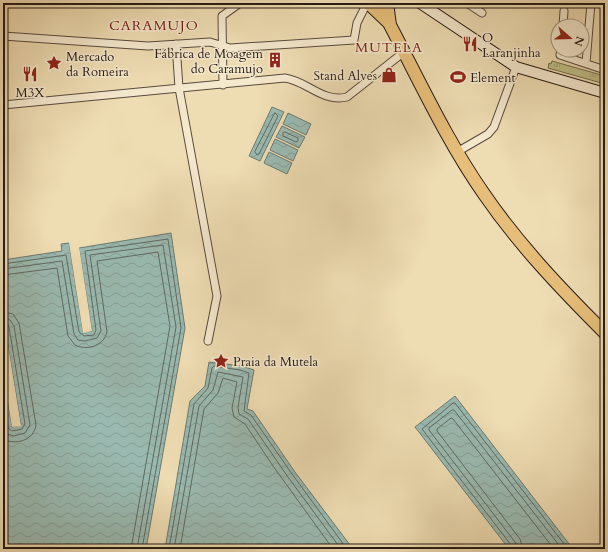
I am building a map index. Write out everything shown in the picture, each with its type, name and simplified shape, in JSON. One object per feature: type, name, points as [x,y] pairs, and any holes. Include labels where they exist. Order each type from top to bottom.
[{"type":"main road","points":[[368,3],[378,6],[386,3],[390,25],[457,152],[483,194],[512,232],[549,276],[605,333]]},
{"type":"main road","points":[[368,3],[390,25]]},
{"type":"street","points":[[223,85],[222,16],[240,3]]},
{"type":"street","points":[[3,36],[148,46],[210,42],[230,48],[354,40],[357,23],[368,3]]},
{"type":"street","points":[[420,3],[516,67],[605,94]]},
{"type":"street","points":[[467,3],[482,13]]},
{"type":"street","points":[[586,63],[591,3]]},
{"type":"street","points":[[564,11],[564,18]]},
{"type":"street","points":[[176,44],[179,88],[216,296],[208,341]]},
{"type":"street","points":[[3,105],[285,78],[293,80],[327,97],[338,99],[347,97],[404,52]]},
{"type":"street","points":[[570,58],[605,70]]},
{"type":"street","points":[[457,152],[488,134],[494,127],[516,67]]},
{"type":"green space","points":[[552,61],[605,76],[605,84],[548,68],[549,63],[551,64]]},
{"type":"water","points":[[272,107],[284,112],[260,161],[249,156]]},
{"type":"water","points":[[288,113],[311,124],[306,135],[283,124]]},
{"type":"water","points":[[282,126],[305,137],[299,148],[276,137]]},
{"type":"water","points":[[275,139],[298,150],[293,161],[270,150]]},
{"type":"water","points":[[269,152],[292,163],[287,174],[264,163]]},
{"type":"water","points":[[171,233],[185,328],[146,549],[3,549],[3,372],[12,427],[21,425],[3,315],[3,260],[62,251],[61,244],[69,243],[83,332],[92,331],[79,248]]},
{"type":"water","points":[[209,362],[242,366],[254,370],[247,409],[253,411],[295,472],[353,549],[165,549],[190,401],[205,386]]},
{"type":"water","points":[[455,396],[573,549],[509,549],[415,427]]},
{"type":"pier","points":[[69,243],[71,243],[84,330],[90,329],[77,248],[79,246],[92,331],[83,333]]},
{"type":"pier","points":[[3,315],[21,426],[12,427],[3,370],[5,372],[14,425],[19,424],[3,328]]},
{"type":"place","name":"O Laranjinha","points":[[470,44]]},
{"type":"place","name":"Fábrica de Moagem do Caramujo","points":[[275,60]]},
{"type":"place","name":"Mercado da Romeira","points":[[54,63]]},
{"type":"place","name":"M3X","points":[[30,74]]},
{"type":"place","name":"Stand Alves","points":[[389,75]]},
{"type":"place","name":"Element","points":[[458,77]]},
{"type":"place","name":"Praia da Mutela","points":[[221,361]]},
{"type":"district","name":"CARAMUJO","points":[[154,25]]},
{"type":"district","name":"MUTELA","points":[[389,47]]}]
